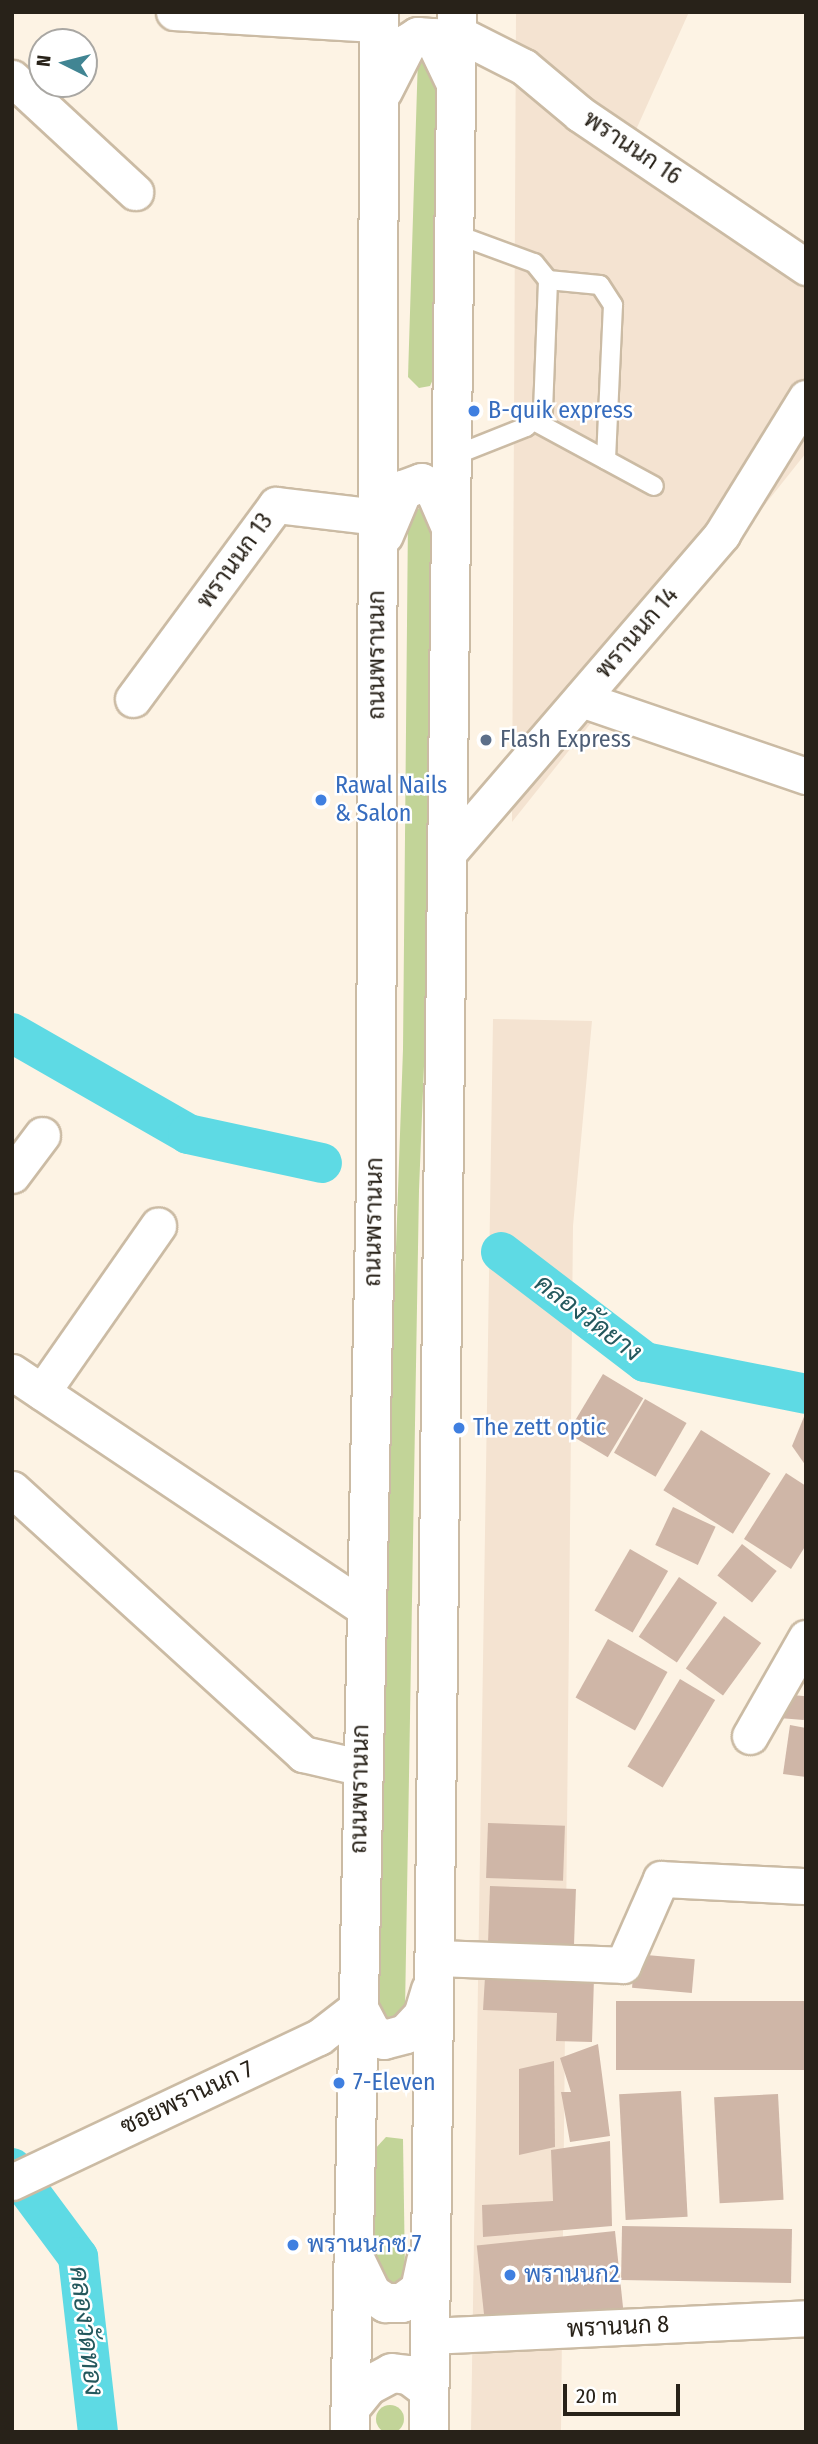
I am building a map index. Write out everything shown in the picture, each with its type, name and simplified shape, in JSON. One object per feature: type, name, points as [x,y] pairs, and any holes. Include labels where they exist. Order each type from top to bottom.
[{"type":"main road","name":"ถนนพรานนก","points":[[351,2419],[359,1767],[376,1185],[379,18]]},
{"type":"main road","points":[[429,2432],[457,23]]},
{"type":"main road","points":[[380,96],[407,44],[418,37],[434,38],[456,86]]},
{"type":"main road","points":[[378,561],[389,511],[404,490],[422,483],[435,491],[452,528]]},
{"type":"main road","points":[[358,2007],[372,2033],[384,2040],[406,2034],[423,2016],[434,1968]]},
{"type":"main road","points":[[354,2257],[372,2294],[402,2303],[420,2290],[431,2242]]},
{"type":"main road","points":[[351,2419],[368,2386],[392,2373],[409,2375],[429,2390]]},
{"type":"street","points":[[174,12],[379,18]]},
{"type":"street","name":"พรานนก 16","points":[[457,23],[524,67],[580,114],[806,267]]},
{"type":"street","points":[[12,78],[135,192]]},
{"type":"street","name":"พรานนก 14","points":[[448,853],[722,534],[806,398]]},
{"type":"street","name":"พรานนก 13","points":[[134,699],[276,505],[378,517]]},
{"type":"street","points":[[581,699],[806,776]]},
{"type":"street","points":[[12,1175],[42,1135]]},
{"type":"street","points":[[42,1392],[158,1226]]},
{"type":"street","points":[[12,1372],[364,1608]]},
{"type":"street","points":[[12,1489],[303,1754],[359,1767]]},
{"type":"street","points":[[750,1736],[806,1638]]},
{"type":"street","points":[[434,1968],[623,1965],[661,1879],[806,1886]]},
{"type":"street","name":"ซอยพรานนก 7","points":[[12,2182],[61,2156],[319,2037],[358,2007]]},
{"type":"street","name":"พรานนก 8","points":[[430,2336],[806,2319]]},
{"type":"lane","points":[[453,456],[536,422],[543,411],[548,280],[534,263],[455,234]]},
{"type":"lane","points":[[548,280],[600,285],[613,305],[606,460]]},
{"type":"lane","points":[[536,422],[654,486]]},
{"type":"shaded area","points":[[516,12],[689,12],[626,152],[806,274],[806,453],[512,822]]},
{"type":"shaded area","points":[[493,1019],[592,1021],[573,1226],[561,2432],[471,2432]]},
{"type":"green space","points":[[418,56],[440,63],[435,375],[430,386],[419,388],[408,377]]},
{"type":"green space","points":[[421,507],[432,520],[431,893],[419,1190],[405,2011],[393,2019],[381,2017],[374,2005],[379,1729],[403,1049],[408,517]]},
{"type":"green space","points":[[386,2137],[403,2139],[405,2273],[394,2287],[380,2285],[372,2266],[374,2150]]},
{"type":"green space","points":[[390,2405],[400,2409],[404,2419],[400,2429],[390,2433],[380,2429],[376,2419],[380,2409]]},
{"type":"building","points":[[603,1374],[643,1398],[608,1457],[567,1433]]},
{"type":"building","points":[[645,1399],[687,1423],[656,1477],[614,1453]]},
{"type":"building","points":[[806,1412],[806,1466],[792,1446]]},
{"type":"building","points":[[701,1430],[771,1473],[733,1534],[663,1490]]},
{"type":"building","points":[[786,1473],[806,1486],[806,1545],[791,1569],[744,1539]]},
{"type":"building","points":[[673,1507],[716,1527],[698,1565],[655,1545]]},
{"type":"building","points":[[742,1544],[777,1571],[752,1603],[717,1576]]},
{"type":"building","points":[[630,1549],[668,1571],[633,1632],[594,1610]]},
{"type":"building","points":[[679,1577],[717,1603],[677,1662],[639,1637]]},
{"type":"building","points":[[724,1616],[761,1643],[723,1696],[686,1669]]},
{"type":"building","points":[[608,1639],[667,1672],[635,1731],[576,1698]]},
{"type":"building","points":[[680,1679],[715,1700],[663,1788],[627,1766]]},
{"type":"building","points":[[781,1694],[806,1696],[804,1720],[779,1718]]},
{"type":"building","points":[[790,1725],[806,1728],[806,1777],[783,1774]]},
{"type":"building","points":[[488,1823],[565,1826],[563,1881],[486,1878]]},
{"type":"building","points":[[490,1886],[576,1889],[574,1957],[488,1954]]},
{"type":"building","points":[[635,1954],[695,1959],[692,1993],[632,1988]]},
{"type":"building","points":[[485,1977],[594,1978],[592,2042],[556,2041],[557,2013],[483,2010]]},
{"type":"building","points":[[616,2001],[806,2001],[806,2070],[616,2070]]},
{"type":"building","points":[[598,2044],[610,2136],[570,2142],[561,2092],[571,2092],[560,2058]]},
{"type":"building","points":[[554,2061],[555,2147],[519,2155],[519,2069]]},
{"type":"building","points":[[681,2091],[688,2217],[626,2220],[619,2094]]},
{"type":"building","points":[[778,2094],[784,2200],[720,2203],[714,2097]]},
{"type":"building","points":[[610,2141],[612,2226],[483,2237],[482,2205],[553,2201],[551,2150]]},
{"type":"building","points":[[622,2226],[792,2229],[791,2283],[621,2280]]},
{"type":"building","points":[[615,2231],[623,2310],[485,2324],[477,2246]]},
{"type":"waterway","name":"คลองวัดยาง","points":[[12,1033],[188,1134],[322,1163]]},
{"type":"waterway","name":"คลองวัดยาง","points":[[501,1252],[645,1362],[806,1394]]},
{"type":"waterway","name":"คลองวัดทอง","points":[[12,2168],[78,2257],[98,2432]]},
{"type":"place","name":"B-quik express","points":[[474,411]]},
{"type":"place","name":"Flash Express","points":[[486,740]]},
{"type":"place","name":"Rawal Nails & Salon","points":[[321,800]]},
{"type":"place","name":"The zett optic","points":[[459,1428]]},
{"type":"place","name":"7-Eleven","points":[[339,2083]]},
{"type":"place","name":"พรานนกซ.7","points":[[293,2245]]},
{"type":"place","name":"พรานนก2","points":[[510,2275]]}]
